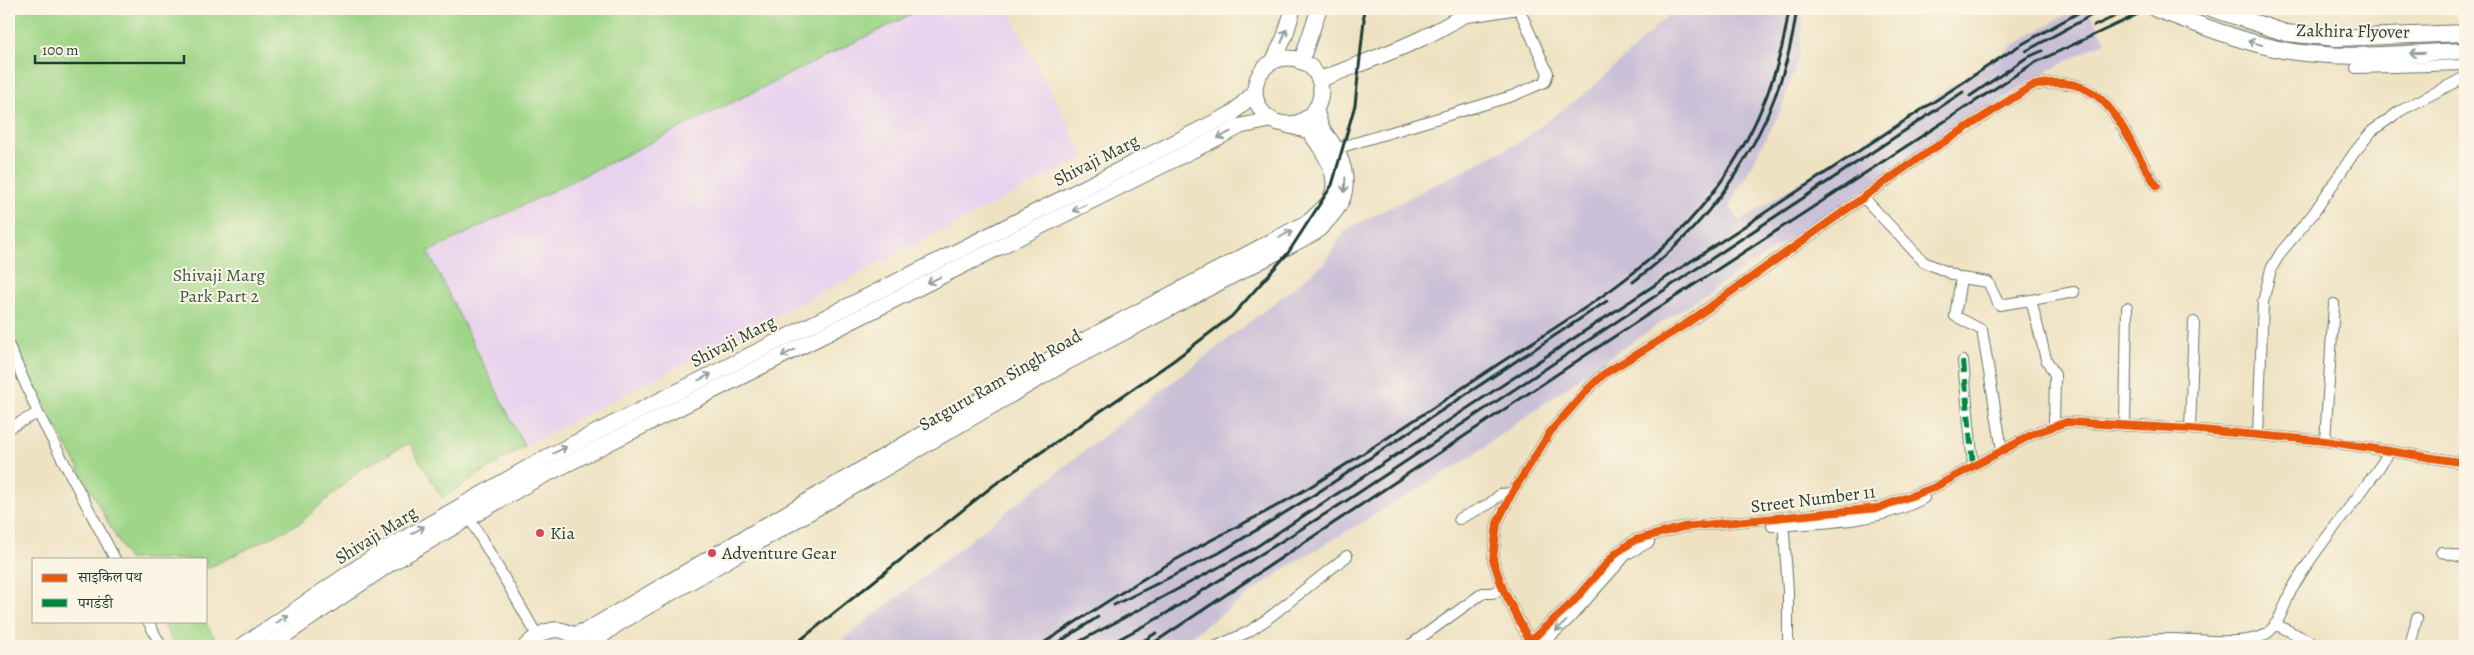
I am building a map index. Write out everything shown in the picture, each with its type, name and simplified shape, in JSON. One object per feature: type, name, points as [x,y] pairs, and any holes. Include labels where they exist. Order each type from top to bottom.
[{"type":"main road","points":[[1273,62],[1285,36],[1293,9]]},
{"type":"main road","points":[[1301,62],[1319,9]]},
{"type":"main road","points":[[1319,80],[1416,41],[1472,9]]},
{"type":"main road","name":"Zakhira Flyover","points":[[2156,9],[2232,36],[2284,50],[2336,55],[2465,51]]},
{"type":"main road","name":"Zakhira Flyover","points":[[2213,9],[2286,33],[2336,38],[2465,33]]},
{"type":"main road","points":[[1287,59],[1301,62],[1312,69],[1319,80],[1321,95],[1316,108],[1304,121],[1286,125],[1270,120],[1259,108],[1254,93],[1256,80],[1263,70],[1273,62],[1287,59]]},
{"type":"main road","name":"Shivaji Marg","points":[[268,646],[388,565],[465,510],[543,459],[1233,112],[1254,93]]},
{"type":"main road","name":"Satguru Ram Singh Road","points":[[589,646],[616,625],[1069,361],[1316,232],[1331,218],[1342,202],[1347,181],[1335,150],[1319,126],[1316,108]]},
{"type":"main road","name":"Shivaji Marg","points":[[242,646],[379,553],[465,510],[533,481],[1242,126],[1270,120]]},
{"type":"main road","name":"Satguru Ram Singh Road","points":[[578,641],[588,630],[1064,351],[1310,221],[1330,200],[1334,182],[1328,158],[1309,131],[1286,125]]},
{"type":"main road","points":[[526,646],[537,635],[548,630],[561,630],[578,641]]},
{"type":"street","points":[[1335,150],[1542,85],[1548,79],[1548,74],[1518,9],[1459,18]]},
{"type":"street","points":[[2356,68],[2465,65]]},
{"type":"street","points":[[2258,435],[2263,302],[2271,269],[2281,252],[2313,214],[2354,153],[2372,131],[2400,111],[2465,77]]},
{"type":"street","points":[[1531,644],[1503,589],[1493,560],[1497,524],[1512,493],[1550,431],[1600,376],[1686,324],[1863,197],[2015,95],[2032,86],[2046,84],[2076,86],[2102,98],[2118,118],[2138,159],[2157,186]]},
{"type":"street","points":[[1863,197],[1924,262],[1961,278],[1988,282],[1999,305],[2074,292]]},
{"type":"street","points":[[1961,278],[1955,316],[1982,330],[2002,450]]},
{"type":"street","points":[[2031,300],[2046,359],[2055,375],[2054,426]]},
{"type":"street","points":[[2325,441],[2334,304]]},
{"type":"street","points":[[2125,426],[2127,308]]},
{"type":"street","points":[[2190,429],[2194,322]]},
{"type":"street","points":[[9,346],[38,414],[114,558]]},
{"type":"street","points":[[1963,361],[1972,465]]},
{"type":"street","points":[[9,428],[38,414]]},
{"type":"street","name":"Street Number 11","points":[[1540,646],[1570,618],[1627,554],[1642,544],[1666,537],[1874,509],[1933,488],[1972,465],[2054,426],[2074,422],[2190,429],[2325,441],[2465,463]]},
{"type":"street","points":[[2112,646],[2160,639],[2251,639],[2266,634],[2275,624],[2312,555],[2368,486],[2390,451]]},
{"type":"street","points":[[1459,519],[1489,504],[1502,494],[1512,493]]},
{"type":"street","points":[[465,510],[537,635]]},
{"type":"street","points":[[1784,522],[1788,591],[1788,646]]},
{"type":"street","name":"Street Number 11","points":[[1531,644],[1572,603],[1616,553],[1627,544],[1655,534],[1684,527],[1784,522]]},
{"type":"street","points":[[2441,552],[2465,558]]},
{"type":"street","points":[[1217,646],[1248,632],[1266,620],[1347,556]]},
{"type":"street","points":[[1409,646],[1483,592],[1492,593],[1503,589]]},
{"type":"street","points":[[2410,646],[2417,618]]},
{"type":"street","points":[[149,622],[161,646]]},
{"type":"street","points":[[2275,624],[2319,646]]},
{"type":"shaded area","points":[[922,9],[1007,9],[1085,157],[524,446],[427,253]]},
{"type":"shaded area","points":[[1675,9],[1804,9],[1798,58],[1781,110],[1729,207],[1740,221],[2032,34],[2076,9],[2088,9],[2106,41],[2038,76],[1600,363],[1463,462],[1287,567],[1177,646],[835,646],[1325,263],[1345,230],[1520,142],[1595,85]]},
{"type":"green space","name":"Shivaji Marg Park Part 2","points":[[9,9],[922,9],[428,252],[524,446],[442,498],[409,443],[361,469],[300,523],[208,568],[208,558],[127,558],[30,378],[9,326]]},
{"type":"green space","points":[[163,622],[205,622],[216,640],[206,646],[175,646]]},
{"type":"railway","points":[[793,646],[994,485],[1173,361],[1232,316],[1288,253],[1332,185],[1355,105],[1364,20],[1363,9]]},
{"type":"railway","points":[[1039,646],[1167,565],[1289,499],[1353,460],[1579,312],[1654,255],[1677,234],[1716,189],[1746,142],[1769,90],[1784,37],[1789,9]]},
{"type":"railway","points":[[1633,282],[1665,256],[1694,227],[1743,162],[1762,126],[1778,89],[1789,50],[1797,9]]},
{"type":"railway","points":[[1071,646],[1253,549],[2017,47],[2085,9]]},
{"type":"railway","points":[[2026,51],[2103,9]]},
{"type":"railway","points":[[2094,26],[2131,9]]},
{"type":"railway","points":[[1149,646],[1586,355],[2034,63],[2149,9]]},
{"type":"railway","points":[[1970,96],[2026,58],[2042,51]]},
{"type":"railway","points":[[1106,646],[1162,616],[1346,501],[1963,92]]},
{"type":"railway","points":[[1114,605],[1219,553],[1317,493],[1607,301]]},
{"type":"railway","points":[[1053,646],[1098,617]]},
{"type":"railway","points":[[1135,646],[1156,633]]},
{"type":"marked path","points":[[1963,361],[1973,465]]},
{"type":"cycle path","points":[[1532,646],[1503,589],[1493,560],[1497,523],[1512,493],[1551,431],[1588,389],[1604,374],[1686,324],[1920,157],[2032,86],[2059,83],[2080,87],[2097,96],[2111,110],[2123,127],[2157,186]]},
{"type":"cycle path","points":[[1530,641],[1572,603],[1616,553],[1635,540],[1683,527],[1878,508],[1933,488],[2035,433],[2067,422],[2190,429],[2325,441],[2465,463]]},
{"type":"place","name":"Kia","points":[[540,533]]},
{"type":"place","name":"Adventure Gear","points":[[712,553]]}]
